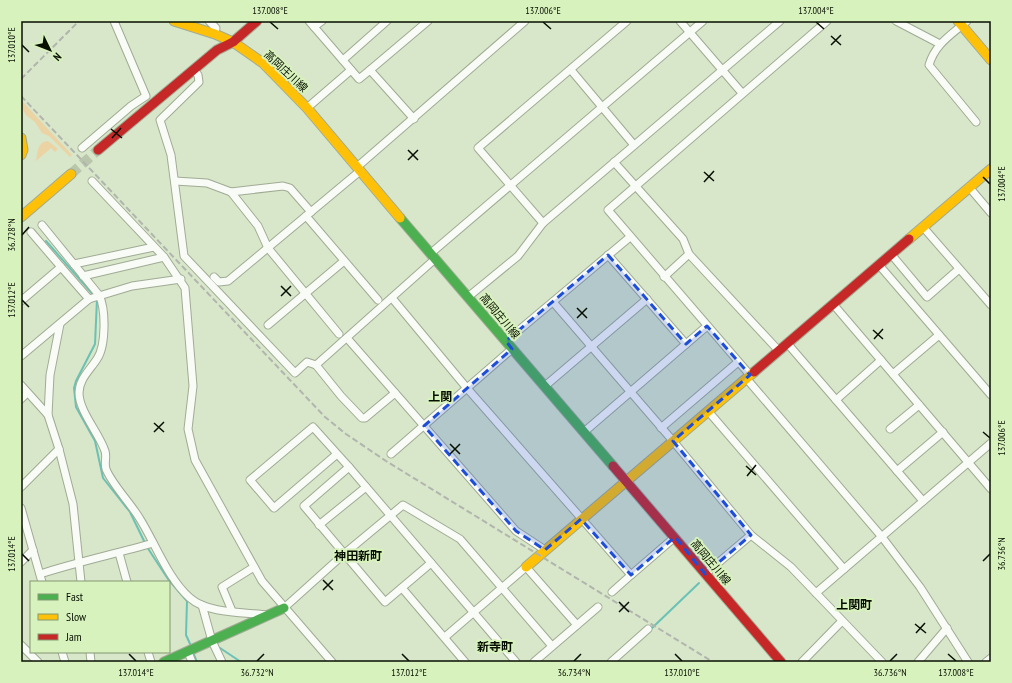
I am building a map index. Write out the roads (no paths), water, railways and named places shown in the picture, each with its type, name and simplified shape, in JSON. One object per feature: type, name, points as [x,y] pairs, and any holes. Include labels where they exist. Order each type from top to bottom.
[{"type":"main road","name":"高岡庄川線","points":[[174,21],[233,42],[263,63],[307,108],[781,662]]},
{"type":"main road","points":[[98,150],[217,50],[233,42],[257,21]]},
{"type":"main road","points":[[963,22],[991,48]]},
{"type":"main road","points":[[963,22],[991,60]]},
{"type":"main road","points":[[21,138],[23,150],[21,156]]},
{"type":"main road","points":[[526,567],[991,169]]},
{"type":"main road","points":[[21,217],[71,174]]},
{"type":"main road","points":[[164,662],[284,608]]},
{"type":"street","points":[[82,148],[130,106],[146,96],[114,21]]},
{"type":"street","points":[[209,21],[216,28],[214,34]]},
{"type":"street","points":[[309,21],[359,79],[426,21]]},
{"type":"street","points":[[314,27],[322,21]]},
{"type":"street","points":[[342,60],[387,21]]},
{"type":"street","points":[[214,277],[219,282],[228,281],[308,214],[525,21]]},
{"type":"street","points":[[543,223],[478,148],[627,21]]},
{"type":"street","points":[[680,21],[742,93]]},
{"type":"street","points":[[316,365],[392,298],[433,256],[510,186],[703,21]]},
{"type":"street","points":[[468,297],[518,256],[543,223],[780,21]]},
{"type":"street","points":[[827,21],[650,172],[636,187],[608,210],[738,362],[748,377],[882,537],[920,587],[968,662]]},
{"type":"street","points":[[896,21],[940,44]]},
{"type":"street","points":[[963,22],[940,44],[932,55],[929,65],[976,122]]},
{"type":"street","points":[[194,70],[198,75],[199,82],[160,120],[171,155],[184,256],[295,373],[307,362],[316,365],[362,418],[365,418],[395,392]]},
{"type":"street","points":[[307,108],[351,70]]},
{"type":"street","points":[[370,70],[414,119]]},
{"type":"street","points":[[570,70],[634,145]]},
{"type":"street","points":[[614,162],[683,239],[689,254],[779,351]]},
{"type":"street","points":[[92,181],[164,257],[181,279],[185,288],[193,386],[188,429],[195,460],[262,581],[332,662]]},
{"type":"street","points":[[175,181],[207,183],[231,192],[284,186],[290,188],[344,261],[378,300]]},
{"type":"street","points":[[969,187],[991,213]]},
{"type":"street","points":[[231,192],[258,226],[268,248],[339,334]]},
{"type":"street","points":[[42,225],[99,295],[103,302],[103,347],[97,359],[83,377],[79,393],[82,406],[99,436],[106,453],[106,468],[140,519],[176,580],[190,598],[209,609],[270,615]]},
{"type":"street","points":[[923,227],[991,305]]},
{"type":"street","points":[[32,232],[90,299]]},
{"type":"street","points":[[391,454],[466,387],[553,302],[630,237]]},
{"type":"street","points":[[74,264],[154,247]]},
{"type":"street","points":[[664,277],[689,254]]},
{"type":"street","points":[[891,254],[927,297],[960,269]]},
{"type":"street","points":[[608,255],[686,344]]},
{"type":"street","points":[[83,276],[164,257]]},
{"type":"street","points":[[268,325],[344,261]]},
{"type":"street","points":[[879,265],[991,396]]},
{"type":"street","points":[[21,301],[61,267]]},
{"type":"street","points":[[21,356],[90,299],[132,286],[181,279]]},
{"type":"street","points":[[392,298],[466,387],[631,575]]},
{"type":"street","points":[[545,386],[647,299]]},
{"type":"street","points":[[553,302],[673,441],[751,535],[791,567],[882,662]]},
{"type":"street","points":[[833,304],[991,489]]},
{"type":"street","points":[[60,324],[50,375],[48,415],[59,449],[73,504],[81,581]]},
{"type":"street","points":[[584,432],[707,326]]},
{"type":"street","points":[[893,374],[939,335]]},
{"type":"street","points":[[347,338],[516,531],[545,550]]},
{"type":"street","points":[[787,343],[923,501]]},
{"type":"street","points":[[836,400],[881,360]]},
{"type":"street","points":[[661,428],[738,362]]},
{"type":"street","points":[[21,385],[48,415]]},
{"type":"street","points":[[21,399],[27,393]]},
{"type":"street","points":[[890,429],[919,405]]},
{"type":"street","points":[[708,411],[844,569]]},
{"type":"street","points":[[337,454],[274,508],[250,480],[313,427],[337,454],[349,468],[366,487],[474,612],[516,662]]},
{"type":"street","points":[[897,471],[943,432]]},
{"type":"street","points":[[816,593],[991,444]]},
{"type":"street","points":[[21,486],[59,449]]},
{"type":"street","points":[[349,468],[304,506],[385,602],[431,563]]},
{"type":"street","points":[[319,524],[366,487]]},
{"type":"street","points":[[284,608],[403,504],[460,539],[552,646]]},
{"type":"street","points":[[21,508],[42,581]]},
{"type":"street","points":[[705,574],[751,535]]},
{"type":"street","points":[[612,592],[675,537]]},
{"type":"street","points":[[40,574],[78,562],[119,553],[153,543]]},
{"type":"street","points":[[21,562],[33,550]]},
{"type":"street","points":[[119,553],[127,581]]},
{"type":"street","points":[[232,611],[222,587],[254,567]]},
{"type":"street","points":[[445,637],[526,567],[577,625]]},
{"type":"street","points":[[402,588],[466,662]]},
{"type":"street","points":[[202,605],[212,641],[222,662]]},
{"type":"street","points":[[534,662],[598,607]]},
{"type":"street","points":[[802,662],[842,621]]},
{"type":"street","points":[[918,662],[946,628]]},
{"type":"street","points":[[611,662],[648,629]]},
{"type":"street","points":[[21,645],[38,662]]},
{"type":"street","points":[[188,652],[192,662]]},
{"type":"street","points":[[986,662],[991,658]]},
{"type":"waterway","points":[[46,241],[97,299],[95,344],[76,381],[74,388],[76,407],[95,441],[103,478],[130,512],[145,543]]},
{"type":"waterway","points":[[147,547],[170,581]]},
{"type":"waterway","points":[[170,581],[187,601],[186,635],[191,646]]},
{"type":"waterway","points":[[651,629],[699,583]]},
{"type":"waterway","points":[[220,648],[241,662]]},
{"type":"waterway","points":[[193,652],[197,662]]},
{"type":"tunnel","points":[[71,174],[98,150]]},
{"type":"railway","points":[[21,79],[79,21]]},
{"type":"railway","points":[[21,96],[325,417],[346,434],[386,461],[713,662]]},
{"type":"district","name":"上関","points":[[440,396]]},
{"type":"district","name":"神田新町","points":[[358,555]]},
{"type":"district","name":"上関町","points":[[854,604]]},
{"type":"district","name":"新寺町","points":[[495,646]]}]
